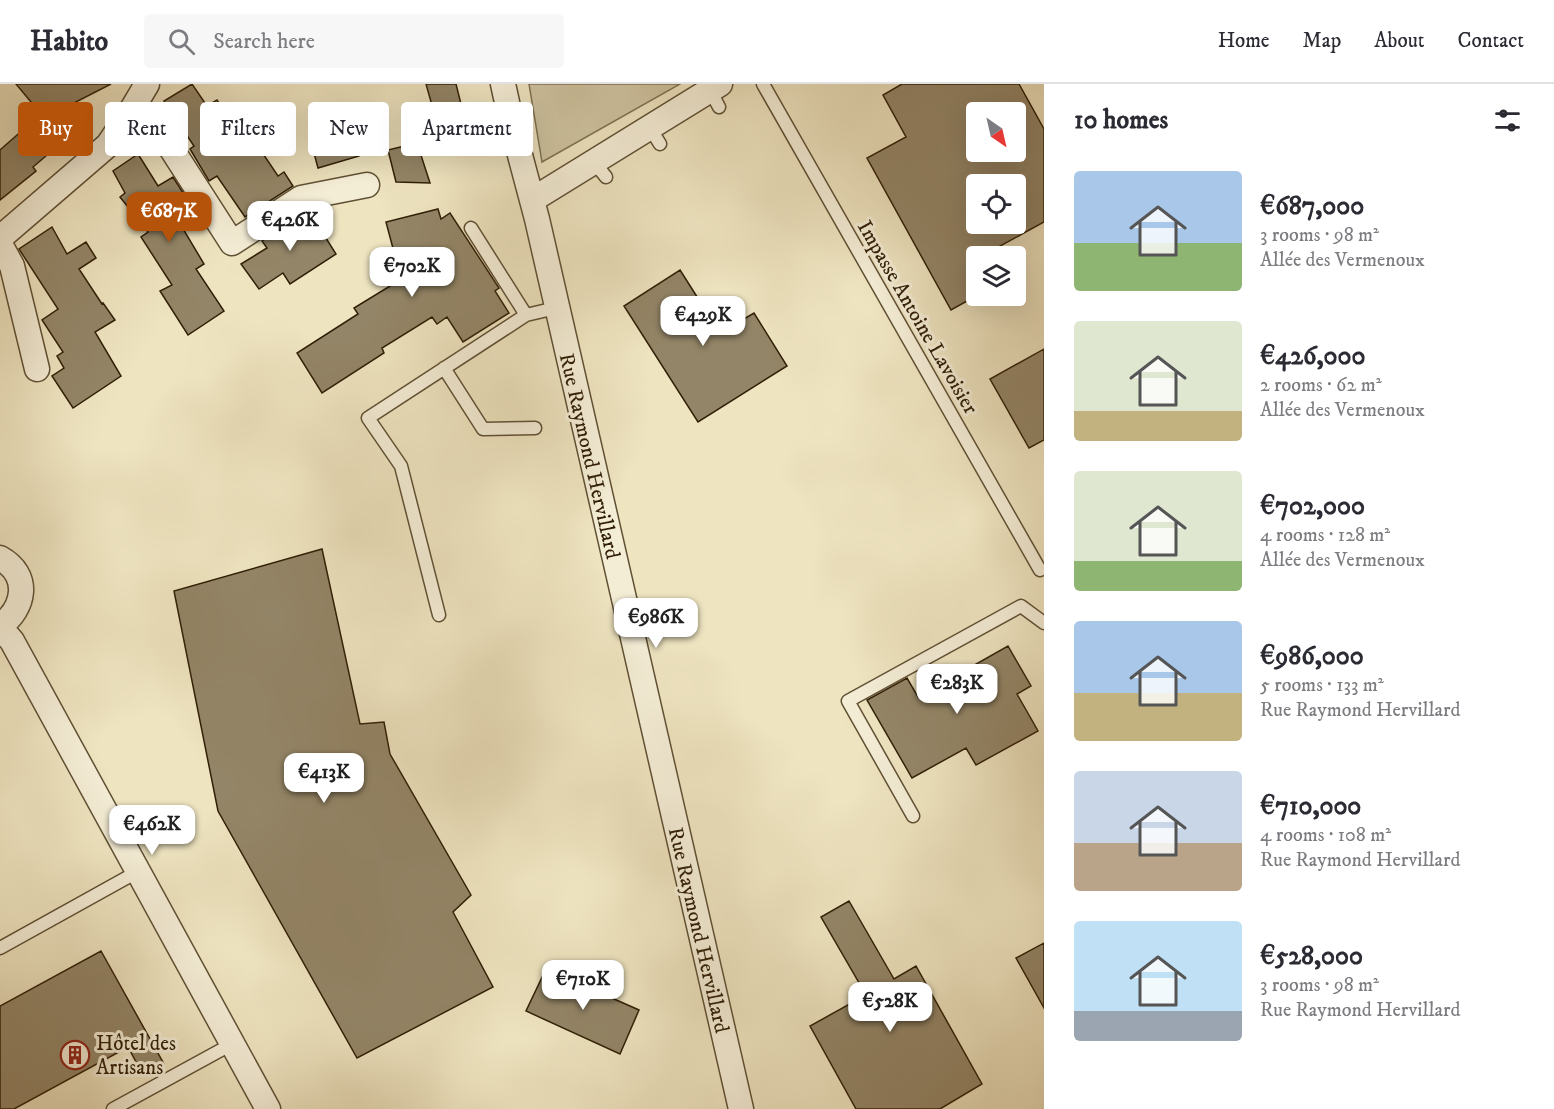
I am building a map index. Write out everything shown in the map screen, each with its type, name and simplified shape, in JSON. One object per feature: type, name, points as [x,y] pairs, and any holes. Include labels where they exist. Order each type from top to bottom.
[{"type":"street","points":[[136,102],[147,84]]},
{"type":"street","name":"Rue Raymond Hervillard","points":[[503,84],[532,200],[741,1109]]},
{"type":"street","points":[[532,200],[600,169],[655,136],[716,94]]},
{"type":"street","points":[[0,238],[105,148]]},
{"type":"street","points":[[176,156],[232,243],[301,198],[367,185]]},
{"type":"street","points":[[0,244],[12,266],[37,369]]},
{"type":"street","points":[[0,558],[13,568],[20,580],[22,594],[11,618],[0,627],[12,641],[268,1109]]},
{"type":"lane","name":"Impasse Antoine Lavoisier","points":[[763,84],[1040,570]]},
{"type":"lane","points":[[471,228],[526,315]]},
{"type":"lane","points":[[439,615],[401,466],[368,418],[526,315],[556,308]]},
{"type":"lane","points":[[444,368],[483,429],[535,428]]},
{"type":"lane","points":[[913,816],[848,701],[1022,606],[1044,623]]},
{"type":"lane","points":[[0,948],[137,872]]},
{"type":"lane","points":[[113,1109],[232,1044]]},
{"type":"shaded area","points":[[529,84],[680,84],[542,162]]},
{"type":"building","points":[[16,84],[111,84],[76,102],[31,102]]},
{"type":"building","points":[[192,84],[204,102],[200,102],[200,156],[265,156],[278,176],[284,172],[293,186],[245,217],[217,176],[209,181],[190,149],[194,146],[188,137],[188,102],[164,101]]},
{"type":"building","points":[[426,84],[456,84],[460,102],[431,102]]},
{"type":"building","points":[[902,84],[1019,84],[1044,129],[1044,222],[1026,232],[1026,174],[966,174],[966,234],[1022,234],[1000,246],[966,246],[966,302],[951,310],[867,158],[906,137],[883,95]]},
{"type":"building","points":[[18,134],[18,156],[46,156],[33,167],[36,171],[0,200],[0,150]]},
{"type":"building","points":[[401,147],[401,156],[421,156],[430,183],[396,182],[389,150]]},
{"type":"building","points":[[135,156],[139,156],[158,186],[173,177],[185,196],[180,199],[187,210],[176,217],[204,264],[196,269],[224,311],[188,335],[160,291],[172,285],[141,237],[148,232],[120,197],[125,193],[113,171]]},
{"type":"building","points":[[315,156],[359,156],[318,168]]},
{"type":"building","points":[[438,209],[441,219],[450,213],[499,288],[495,291],[509,313],[463,342],[447,317],[437,324],[432,317],[382,348],[384,353],[322,393],[297,353],[358,314],[354,308],[400,280],[388,261],[395,256],[386,222]]},
{"type":"building","points":[[309,211],[336,254],[290,284],[283,273],[259,289],[241,264],[267,248],[262,241]]},
{"type":"building","points":[[52,227],[67,254],[86,242],[96,258],[79,269],[115,320],[95,332],[121,376],[73,408],[52,376],[64,368],[57,356],[63,352],[42,320],[58,309],[19,249]]},
{"type":"building","points":[[680,270],[720,333],[754,313],[787,366],[698,422],[624,306]]},
{"type":"building","points":[[1044,349],[1044,440],[1029,448],[990,379]]},
{"type":"building","points":[[322,549],[360,724],[384,722],[390,754],[471,895],[453,912],[493,987],[357,1058],[218,811],[174,591]]},
{"type":"building","points":[[1008,646],[1031,686],[1017,694],[1038,731],[976,765],[966,748],[912,778],[867,700],[907,678],[918,697]]},
{"type":"building","points":[[849,901],[894,979],[916,966],[982,1084],[940,1109],[856,1109],[810,1026],[866,995],[821,917]]},
{"type":"building","points":[[1044,943],[1044,1008],[1016,958]]},
{"type":"building","points":[[101,951],[164,1064],[143,1075],[128,1047],[14,1109],[0,1109],[0,1006]]},
{"type":"building","points":[[546,969],[639,1010],[620,1054],[526,1011]]},
{"type":"place","name":"Hôtel des Artisans","points":[[75,1055]]}]
